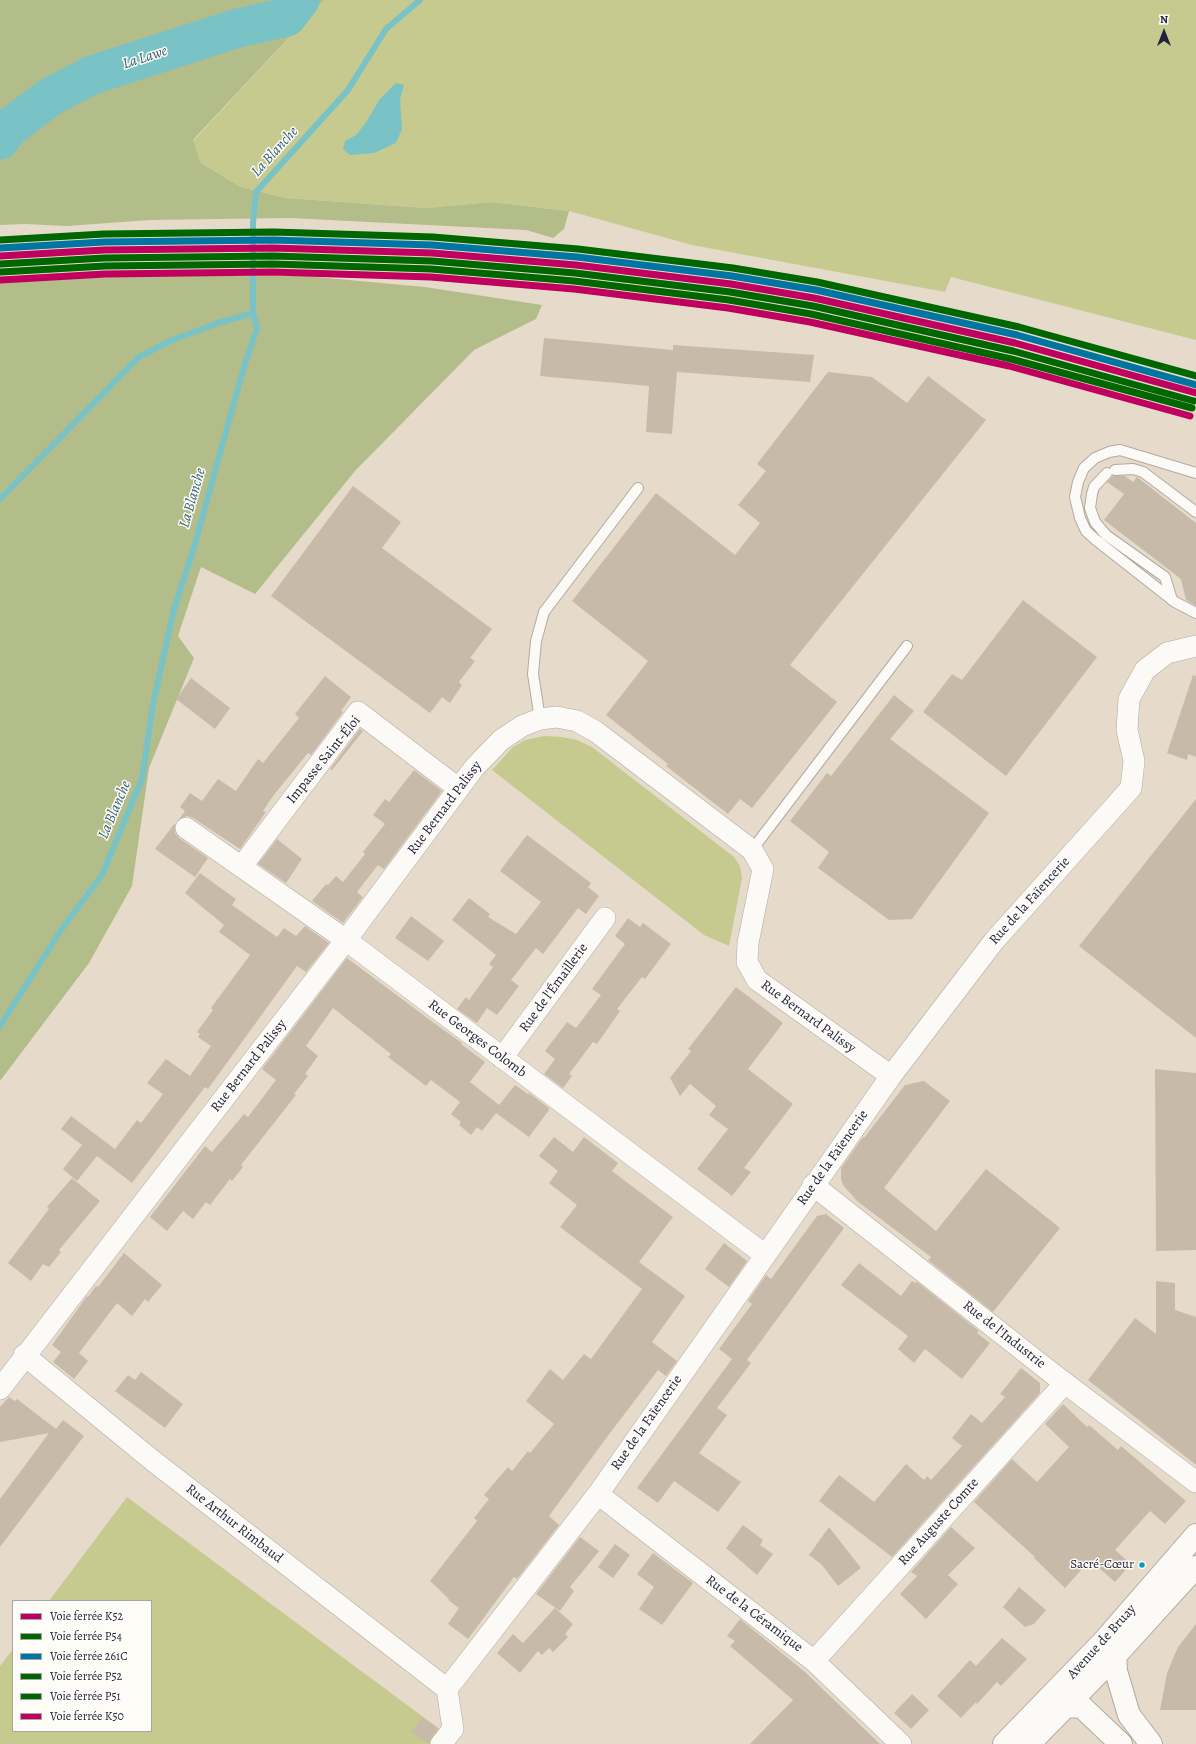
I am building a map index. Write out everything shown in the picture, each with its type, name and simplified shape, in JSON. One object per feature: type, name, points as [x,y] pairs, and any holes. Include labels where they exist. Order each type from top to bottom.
[{"type":"main road","name":"Avenue de Bruay","points":[[1004,1744],[1103,1642],[1196,1535]]},
{"type":"main road","name":"Avenue de Bruay","points":[[1029,1744],[1115,1656],[1196,1567]]},
{"type":"main road","points":[[1115,1656],[1116,1671],[1129,1715],[1151,1744]]},
{"type":"main road","points":[[1066,1706],[1082,1707],[1121,1744]]},
{"type":"street","name":"Rue de la Faïencerie","points":[[447,1689],[598,1494],[813,1185],[891,1076],[994,941],[1131,788],[1134,761],[1127,730],[1129,699],[1145,670],[1167,653],[1196,646]]},
{"type":"street","name":"Impasse Saint-Éloi","points":[[242,866],[358,712],[458,788]]},
{"type":"street","name":"Rue Bernard Palissy","points":[[0,1389],[24,1355],[346,940],[474,768],[501,740],[522,726],[540,719],[557,717],[577,721],[596,731],[752,850],[763,869],[747,962],[757,980],[891,1076]]},
{"type":"street","name":"Rue Georges Colomb","points":[[186,828],[346,940],[765,1256]]},
{"type":"street","name":"Rue de l'Émaillerie","points":[[502,1058],[605,918]]},
{"type":"street","name":"Rue de l'Industrie","points":[[813,1185],[1065,1383],[1196,1482]]},
{"type":"street","name":"Rue Arthur Rimbaud","points":[[24,1355],[152,1460],[447,1689]]},
{"type":"street","name":"Rue Auguste Comte","points":[[814,1661],[1065,1383]]},
{"type":"street","name":"Rue de la Céramique","points":[[598,1494],[814,1661],[901,1744]]},
{"type":"street","points":[[442,1744],[453,1729],[447,1689]]},
{"type":"lane","points":[[1196,473],[1120,450],[1109,452],[1095,458],[1084,468],[1078,482],[1075,497],[1077,508],[1086,531],[1172,600],[1196,613]]},
{"type":"lane","points":[[1172,600],[1165,577],[1106,535],[1095,522],[1090,508],[1092,494],[1094,487],[1111,472],[1134,469],[1143,472],[1196,512]]},
{"type":"lane","points":[[540,719],[533,674],[536,642],[544,612],[638,488]]},
{"type":"lane","points":[[752,850],[907,646]]},
{"type":"green space","points":[[0,0],[324,0],[193,140],[201,163],[241,187],[286,198],[426,208],[491,202],[569,211],[564,229],[553,238],[526,230],[290,218],[150,220],[67,226],[25,224],[0,225]]},
{"type":"green space","points":[[324,0],[1196,0],[1196,340],[951,277],[945,292],[692,245],[569,211],[491,202],[426,208],[286,198],[241,187],[201,163],[193,141]]},
{"type":"green space","points":[[122,275],[305,276],[425,287],[542,305],[536,319],[474,350],[355,471],[255,594],[201,567],[178,636],[194,658],[149,768],[132,886],[89,963],[0,1081],[0,283]]},
{"type":"green space","points":[[544,736],[577,740],[592,747],[734,857],[740,866],[742,878],[729,946],[704,935],[492,770],[513,747],[525,740]]},
{"type":"green space","points":[[127,1497],[442,1731],[432,1744],[0,1744],[0,1666],[12,1650],[12,1732],[152,1732],[152,1600],[50,1600]]},
{"type":"water","points":[[396,83],[404,85],[400,99],[402,129],[396,143],[374,153],[350,155],[343,149],[345,141],[356,135],[367,121],[379,100]]},
{"type":"building","points":[[544,338],[673,350],[673,345],[814,355],[810,382],[677,372],[672,434],[646,432],[649,386],[540,376]]},
{"type":"building","points":[[828,372],[872,377],[907,403],[928,376],[986,420],[790,665],[837,702],[752,808],[740,799],[728,814],[666,766],[668,764],[606,715],[648,661],[572,601],[656,493],[735,555],[760,523],[738,505],[766,471],[757,464]]},
{"type":"building","points":[[1113,476],[1125,476],[1133,482],[1137,477],[1196,523],[1196,606],[1186,600],[1181,579],[1104,520],[1124,494],[1107,482]]},
{"type":"building","points":[[353,486],[401,522],[382,548],[492,629],[470,658],[475,661],[459,682],[462,685],[450,703],[442,697],[430,713],[271,596]]},
{"type":"building","points":[[1023,600],[1097,657],[1006,776],[923,712],[952,674],[962,680]]},
{"type":"building","points":[[1193,675],[1196,676],[1196,757],[1188,754],[1187,760],[1167,753]]},
{"type":"building","points":[[325,676],[351,697],[341,711],[343,712],[311,755],[308,753],[273,796],[263,811],[266,812],[240,849],[193,818],[187,816],[179,819],[185,811],[180,807],[190,793],[202,801],[218,779],[236,791],[258,759],[263,763],[299,718],[295,714]]},
{"type":"building","points":[[191,678],[230,708],[215,729],[176,699]]},
{"type":"building","points":[[894,695],[914,711],[890,739],[989,813],[912,919],[889,920],[818,868],[829,852],[790,821],[827,773],[831,776]]},
{"type":"building","points":[[360,729],[363,731],[332,770],[330,769]]},
{"type":"building","points":[[414,770],[442,791],[384,869],[378,865],[357,892],[363,897],[343,923],[312,901],[326,884],[328,885],[336,876],[343,882],[365,854],[363,852],[385,824],[373,815],[385,799],[389,802]]},
{"type":"building","points":[[1196,799],[1196,1038],[1079,946]]},
{"type":"building","points":[[175,823],[175,833],[179,838],[208,858],[195,877],[155,849]]},
{"type":"building","points":[[527,835],[591,883],[588,887],[599,896],[586,914],[578,908],[543,954],[536,948],[511,980],[519,986],[497,1015],[487,1008],[477,1023],[457,1009],[466,997],[469,1000],[493,967],[489,964],[496,955],[452,920],[469,898],[490,914],[488,917],[516,934],[541,902],[500,871]]},
{"type":"building","points":[[277,839],[302,859],[286,883],[258,864]]},
{"type":"building","points":[[200,873],[236,899],[232,905],[277,937],[284,928],[296,936],[305,926],[329,943],[306,972],[297,966],[208,1089],[205,1087],[132,1183],[97,1156],[77,1181],[63,1169],[82,1145],[61,1129],[71,1116],[115,1149],[137,1120],[141,1123],[163,1094],[147,1083],[166,1059],[190,1076],[211,1046],[198,1037],[200,1034],[197,1032],[213,1010],[211,1008],[250,955],[219,932],[224,925],[185,893]]},
{"type":"building","points":[[411,916],[444,941],[428,961],[395,938]]},
{"type":"building","points":[[628,918],[640,927],[643,923],[671,944],[645,979],[642,977],[617,1009],[620,1011],[597,1044],[593,1042],[569,1074],[572,1076],[563,1088],[544,1074],[555,1059],[545,1051],[567,1022],[576,1028],[601,995],[592,989],[625,944],[615,936]]},
{"type":"building","points":[[347,958],[462,1043],[461,1044],[485,1062],[470,1082],[499,1105],[515,1085],[528,1094],[529,1093],[549,1108],[549,1110],[529,1137],[496,1113],[482,1131],[477,1127],[471,1135],[459,1125],[461,1122],[451,1114],[460,1102],[431,1080],[426,1086],[388,1057],[391,1054],[333,1008],[306,1046],[318,1056],[305,1074],[308,1076],[294,1094],[296,1095],[241,1165],[243,1167],[232,1181],[230,1179],[210,1205],[206,1202],[193,1219],[183,1211],[167,1231],[150,1217],[205,1146],[212,1152],[244,1114],[248,1117],[276,1080],[262,1069]]},
{"type":"building","points":[[736,987],[783,1023],[748,1069],[793,1104],[744,1168],[751,1172],[732,1196],[697,1169],[728,1129],[709,1115],[716,1106],[690,1084],[680,1096],[670,1078],[691,1051],[688,1049]]},
{"type":"building","points":[[1155,1069],[1196,1073],[1196,1250],[1156,1251]]},
{"type":"building","points":[[924,1081],[950,1101],[884,1188],[936,1231],[986,1169],[1060,1228],[993,1312],[928,1260],[931,1257],[857,1201],[843,1185],[841,1179],[841,1168],[863,1137],[864,1138],[905,1085]]},
{"type":"building","points":[[554,1137],[573,1152],[584,1137],[618,1163],[612,1171],[673,1217],[639,1262],[685,1296],[652,1342],[677,1361],[666,1376],[658,1370],[607,1437],[549,1516],[559,1525],[517,1579],[514,1577],[468,1639],[448,1624],[459,1608],[448,1600],[449,1599],[430,1581],[477,1521],[474,1518],[489,1499],[484,1495],[508,1467],[512,1471],[528,1451],[530,1453],[554,1424],[526,1401],[550,1369],[563,1380],[584,1354],[591,1359],[642,1289],[560,1227],[577,1205],[549,1183],[558,1171],[539,1156]]},
{"type":"building","points":[[72,1178],[100,1201],[59,1250],[61,1252],[49,1267],[43,1264],[31,1281],[8,1263],[49,1209],[47,1207]]},
{"type":"building","points":[[826,1214],[844,1228],[747,1360],[751,1363],[717,1408],[727,1415],[699,1453],[741,1482],[718,1512],[674,1481],[658,1503],[637,1488],[732,1359],[719,1349],[752,1304],[748,1301],[766,1275],[771,1279],[817,1216]]},
{"type":"building","points":[[724,1243],[747,1261],[729,1287],[705,1269]]},
{"type":"building","points":[[124,1253],[162,1285],[148,1302],[145,1299],[132,1316],[117,1303],[79,1353],[88,1361],[74,1379],[53,1362],[61,1352],[52,1345],[87,1296],[88,1297],[96,1286],[98,1287]]},
{"type":"building","points":[[859,1263],[901,1296],[912,1281],[915,1283],[917,1282],[979,1331],[977,1333],[990,1343],[962,1379],[925,1349],[914,1363],[898,1349],[908,1336],[841,1285]]},
{"type":"building","points":[[1156,1281],[1175,1283],[1175,1310],[1196,1317],[1196,1465],[1088,1380],[1135,1318],[1156,1334]]},
{"type":"building","points":[[1021,1368],[1040,1383],[1040,1393],[892,1557],[819,1501],[839,1475],[874,1502],[906,1464],[924,1480],[927,1476],[931,1480],[962,1446],[952,1438],[971,1414],[982,1423],[1005,1397],[1000,1394]]},
{"type":"building","points":[[141,1372],[183,1404],[165,1428],[115,1391],[128,1375],[135,1380]]},
{"type":"building","points":[[9,1397],[15,1401],[17,1399],[56,1429],[63,1420],[84,1436],[0,1547],[0,1499],[49,1433],[0,1442],[0,1407]]},
{"type":"building","points":[[1063,1404],[1087,1427],[1089,1425],[1118,1450],[1121,1446],[1186,1501],[1165,1524],[1150,1511],[1115,1550],[1131,1564],[1115,1582],[1090,1560],[1065,1588],[1034,1558],[1035,1557],[974,1502],[1012,1459],[1037,1482],[1069,1447],[1045,1424]]},
{"type":"building","points":[[743,1525],[763,1540],[760,1545],[773,1554],[757,1575],[726,1548]]},
{"type":"building","points":[[829,1527],[861,1568],[838,1586],[822,1565],[809,1555]]},
{"type":"building","points":[[951,1527],[975,1548],[948,1575],[958,1584],[926,1619],[900,1594],[917,1576],[911,1572]]},
{"type":"building","points":[[580,1537],[599,1551],[570,1587],[574,1591],[560,1611],[536,1594]]},
{"type":"building","points":[[615,1544],[630,1555],[613,1578],[598,1567]]},
{"type":"building","points":[[653,1553],[693,1583],[662,1625],[639,1609],[654,1587],[637,1574]]},
{"type":"building","points":[[1019,1587],[1046,1610],[1034,1624],[1025,1627],[1003,1607]]},
{"type":"building","points":[[555,1608],[573,1624],[565,1634],[568,1637],[553,1652],[549,1648],[542,1655],[538,1651],[520,1673],[497,1653],[513,1634],[523,1643]]},
{"type":"building","points":[[740,1619],[805,1672],[880,1744],[750,1744],[793,1700],[730,1646],[735,1641],[727,1636]]},
{"type":"building","points":[[1196,1624],[1196,1710],[1160,1710],[1167,1673],[1178,1647]]},
{"type":"building","points":[[1002,1638],[1027,1659],[1001,1686],[997,1682],[977,1704],[976,1702],[961,1718],[937,1696],[970,1660],[976,1666]]},
{"type":"building","points":[[912,1694],[929,1710],[911,1729],[894,1713]]},
{"type":"building","points":[[422,1717],[438,1728],[431,1737],[429,1744],[411,1732]]},
{"type":"waterway","name":"La Lawe","points":[[0,140],[9,128],[50,97],[92,75],[238,28],[287,17],[300,0]]},
{"type":"waterway","name":"La Blanche","points":[[0,1026],[61,930],[102,875],[142,779],[153,704],[174,609],[193,551],[243,370],[257,328],[253,313],[253,223],[256,192],[348,90],[386,29],[420,0]]},
{"type":"waterway","points":[[0,499],[139,357],[170,341],[218,323],[253,313]]},
{"type":"rail line","name":"P51","points":[[0,240],[104,234],[274,232],[433,237],[578,249],[733,268],[817,282],[1019,327],[1196,376]]},
{"type":"rail line","name":"261C","points":[[0,248],[104,242],[273,240],[432,245],[577,257],[732,276],[816,290],[1017,335],[1196,385]]},
{"type":"rail line","name":"K52","points":[[0,256],[104,250],[273,248],[432,253],[576,265],[731,284],[814,298],[1015,343],[1196,393]]},
{"type":"rail line","name":"P54","points":[[0,264],[104,258],[273,256],[432,261],[575,273],[730,292],[813,306],[1013,351],[1194,401]]},
{"type":"rail line","name":"P52","points":[[1,272],[105,266],[273,264],[431,269],[574,281],[729,300],[811,314],[1011,359],[1192,408]]},
{"type":"rail line","name":"K50","points":[[1,280],[105,274],[273,272],[431,277],[574,289],[728,308],[810,322],[1009,366],[1190,416]]},
{"type":"place","name":"Sacré-Cœur","points":[[1142,1565]]}]
